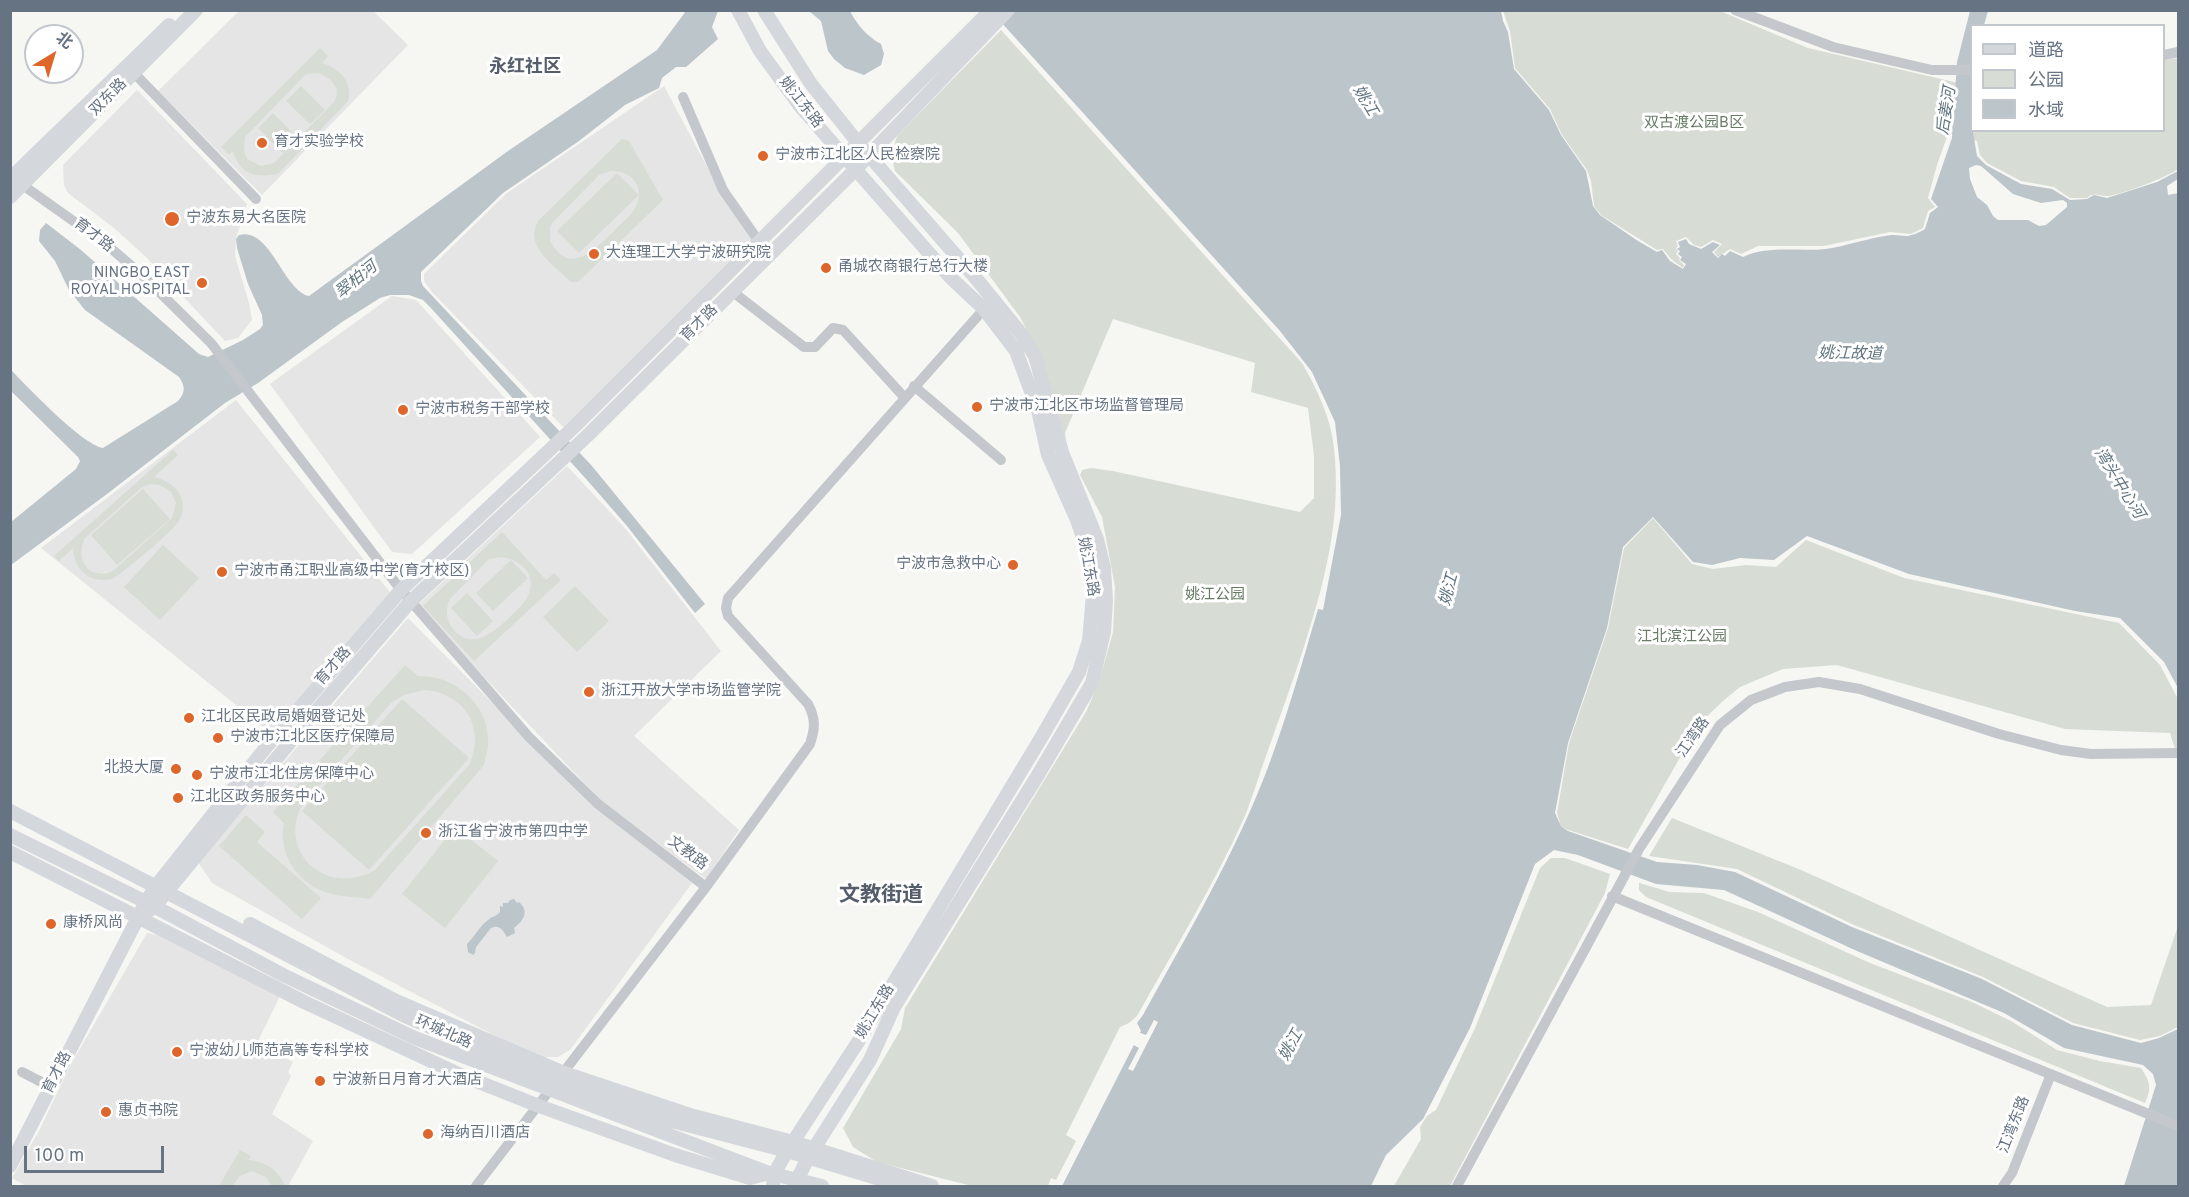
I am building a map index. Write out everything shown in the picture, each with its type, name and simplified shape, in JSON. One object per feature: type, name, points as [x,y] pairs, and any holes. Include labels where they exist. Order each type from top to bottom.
[{"type":"main road","name":"双东路","points":[[10,197],[14,179],[77,112],[123,72],[183,10]]},
{"type":"main road","name":"双东路","points":[[14,179],[134,73],[196,10]]},
{"type":"main road","name":"姚江东路","points":[[738,10],[760,51],[800,106],[950,277],[984,309],[1016,351],[1038,410],[1048,455],[1086,546],[1093,594],[1089,640],[1078,672],[1041,738],[858,1042],[790,1146],[772,1178]]},
{"type":"main road","name":"姚江东路","points":[[764,10],[811,84],[859,144],[979,282],[1022,335],[1035,356],[1062,452],[1097,539],[1104,568],[1106,602],[1104,632],[1092,683],[1038,775],[894,1007],[870,1060],[812,1153],[797,1183]]},
{"type":"main road","points":[[976,34],[991,10]]},
{"type":"main road","points":[[976,34],[1008,10]]},
{"type":"main road","name":"育才路","points":[[165,887],[267,746],[401,590],[575,426],[859,144],[976,34]]},
{"type":"main road","name":"育才路","points":[[10,1166],[138,917],[411,602],[588,436],[870,155],[976,34]]},
{"type":"main road","name":"环城北路","points":[[10,811],[165,887],[405,1016],[772,1178],[822,1186]]},
{"type":"main road","name":"环城北路","points":[[10,835],[283,975],[415,1038],[557,1082],[664,1119],[790,1146],[903,1186]]},
{"type":"main road","points":[[10,852],[314,1006],[461,1075],[675,1155],[750,1178],[772,1178]]},
{"type":"main road","points":[[812,1153],[932,1186]]},
{"type":"street","points":[[1735,10],[1833,47],[1940,70],[1970,70]]},
{"type":"street","points":[[134,73],[256,199]]},
{"type":"street","points":[[683,97],[723,190],[760,243]]},
{"type":"street","name":"育才路","points":[[14,179],[107,245],[142,275],[211,343],[401,590]]},
{"type":"street","points":[[733,292],[804,347],[815,347],[833,328],[843,330],[904,398]]},
{"type":"street","points":[[706,887],[810,744],[814,731],[814,715],[808,704],[729,616],[726,608],[728,598],[984,309]]},
{"type":"street","points":[[914,386],[1000,460]]},
{"type":"street","points":[[401,590],[411,602]]},
{"type":"street","name":"文教路","points":[[411,602],[529,736],[598,804],[706,887],[476,1186]]},
{"type":"street","name":"江湾路","points":[[1457,1186],[1639,849],[1720,725],[1751,700],[1785,687],[1819,682],[1860,689],[1999,734],[2061,750],[2091,754],[2178,753]]},
{"type":"street","points":[[1612,896],[2178,1126]]},
{"type":"street","points":[[22,1072],[51,1087]]},
{"type":"street","name":"江湾东路","points":[[2004,1186],[2012,1173],[2051,1074]]},
{"type":"shaded area","name":"育才实验学校","points":[[239,11],[373,11],[408,45],[262,195],[158,91]]},
{"type":"shaded area","name":"大连理工大学宁波研究院","points":[[664,86],[720,191],[757,241],[565,429],[432,292],[424,281],[424,274],[507,193]]},
{"type":"shaded area","name":"宁波东易大名医院","points":[[137,90],[247,204],[236,238],[235,256],[252,320],[238,338],[225,341],[145,256],[114,228],[68,193],[64,185],[63,165]]},
{"type":"shaded area","name":"宁波市税务干部学校","points":[[392,296],[416,300],[540,437],[412,554],[392,552],[270,384]]},
{"type":"shaded area","name":"宁波市甬江职业高级中学(育才校区)","points":[[236,400],[393,596],[272,734],[41,548]]},
{"type":"shaded area","name":"浙江开放大学市场监管学院","points":[[567,466],[624,527],[721,651],[634,736],[739,830],[706,879],[602,802],[417,606]]},
{"type":"shaded area","name":"浙江省宁波市第四中学","points":[[408,618],[594,805],[692,883],[570,1050],[558,1057],[536,1057],[348,959],[212,883],[198,862]]},
{"type":"shaded area","name":"宁波幼儿师范高等专科学校","points":[[147,933],[167,937],[281,994],[257,1043],[293,1062],[288,1072],[291,1076],[272,1114],[313,1141],[288,1186],[26,1186],[12,1178],[40,1129],[70,1066]]},
{"type":"green space","name":"双古渡公园B区","points":[[1503,11],[1720,11],[1808,48],[1970,86],[1970,132],[2165,132],[2165,60],[2178,58],[2178,169],[2155,181],[2115,195],[2070,198],[2054,187],[2021,181],[1987,163],[1980,155],[1977,141],[1948,134],[1928,198],[1935,207],[1928,211],[1923,228],[1911,234],[1890,232],[1824,246],[1758,246],[1741,254],[1730,249],[1718,257],[1714,252],[1722,244],[1713,240],[1701,247],[1694,245],[1686,237],[1676,241],[1678,251],[1676,254],[1684,265],[1683,268],[1663,249],[1657,250],[1601,215],[1594,206],[1591,181],[1587,170],[1562,135],[1550,109],[1515,68],[1510,31]]},
{"type":"green space","name":"姚江公园","points":[[1001,30],[1302,363],[1327,415],[1334,448],[1336,474],[1333,526],[1324,577],[1298,666],[1245,816],[1207,892],[1137,1016],[1120,1027],[1066,1135],[1076,1141],[1056,1180],[1051,1178],[1048,1186],[972,1186],[877,1162],[853,1147],[843,1128],[901,1029],[905,1008],[1086,712],[1099,682],[1113,632],[1115,587],[1102,517],[1080,475],[1082,470],[1091,468],[1113,471],[1300,512],[1314,498],[1314,456],[1308,408],[1251,392],[1255,363],[1113,319],[1065,433],[1066,441],[1043,361],[1020,317],[958,233],[895,171],[891,155],[897,136]]},
{"type":"green space","points":[[320,48],[328,56],[322,63],[339,72],[347,82],[348,101],[278,174],[250,173],[240,165],[233,151],[229,155],[221,147]],"holes":[[[306,74],[324,75],[332,81],[336,88],[334,102],[274,163],[261,166],[247,159],[244,151],[245,137]]]},
{"type":"green space","points":[[301,86],[325,110],[310,124],[286,101]]},
{"type":"green space","points":[[273,113],[298,138],[283,153],[258,128]]},
{"type":"green space","points":[[622,139],[629,141],[663,200],[578,282],[571,282],[543,255],[535,239],[534,230],[538,221]],"holes":[[[611,171],[622,172],[631,177],[637,184],[638,201],[626,220],[598,246],[582,257],[574,259],[566,257],[558,252],[550,241],[550,227],[553,222],[599,175]]]},
{"type":"green space","points":[[617,173],[639,195],[579,253],[557,231]]},
{"type":"green space","points":[[173,450],[178,455],[154,477],[168,482],[179,492],[183,505],[179,521],[137,560],[112,579],[104,580],[90,577],[80,569],[76,563],[73,548],[59,561],[54,556]],"holes":[[[150,484],[160,485],[171,492],[176,503],[172,518],[113,571],[104,573],[91,571],[83,561],[81,554],[85,538],[141,488]]]},
{"type":"green space","points":[[143,489],[170,519],[117,565],[91,535]]},
{"type":"green space","name":"江北滨江公园","points":[[1653,518],[1692,564],[1713,569],[1746,565],[1776,567],[1806,540],[1904,578],[2119,623],[2160,665],[2178,699],[2178,759],[2170,733],[2065,729],[1837,665],[1783,669],[1740,687],[1699,724],[1628,849],[1568,830],[1561,826],[1557,813],[1569,743],[1608,628],[1624,548]]},
{"type":"green space","points":[[502,532],[546,580],[554,573],[561,580],[474,661],[423,606]],"holes":[[[508,558],[520,564],[529,574],[531,587],[527,598],[496,630],[482,638],[467,639],[451,626],[447,614],[450,599],[489,559]]]},
{"type":"green space","points":[[163,545],[199,578],[160,620],[124,587]]},
{"type":"green space","points":[[511,560],[528,578],[493,611],[476,593]]},
{"type":"green space","points":[[575,586],[609,621],[577,652],[543,617]]},
{"type":"green space","points":[[467,593],[493,621],[477,636],[451,608]]},
{"type":"green space","points":[[405,665],[418,676],[431,677],[455,685],[474,702],[481,712],[488,737],[484,765],[370,899],[332,894],[320,890],[301,877],[293,868],[284,847],[284,823],[273,812]],"holes":[[[424,690],[438,692],[461,705],[473,726],[474,752],[469,765],[375,870],[357,877],[340,878],[325,874],[312,866],[302,854],[296,840],[296,823],[302,805],[391,703],[404,695]]]},
{"type":"green space","points":[[402,699],[469,758],[369,870],[302,811]]},
{"type":"green space","points":[[246,815],[265,832],[257,842],[321,898],[302,919],[219,846]]},
{"type":"green space","points":[[1672,818],[1801,870],[2107,1007],[2151,1005],[2178,926],[2178,1027],[2160,1036],[2140,1040],[2073,1023],[1983,977],[1854,925],[1737,869],[1649,856]]},
{"type":"green space","points":[[455,827],[498,861],[445,928],[402,894]]},
{"type":"green space","points":[[1551,858],[1565,858],[1610,874],[1605,893],[1450,1186],[1394,1186],[1421,1139],[1420,1127],[1427,1116],[1436,1110],[1475,1028],[1540,868]]},
{"type":"green space","points":[[1639,883],[1670,892],[1704,893],[1758,912],[1870,963],[1972,1002],[2011,1021],[2057,1050],[2141,1068],[2149,1085],[2145,1103],[1646,897],[1639,890]]},
{"type":"green space","points":[[240,1150],[251,1156],[249,1160],[271,1168],[279,1175],[285,1186],[272,1186],[266,1177],[252,1171],[240,1176],[232,1186],[219,1186]]},
{"type":"water","name":"翠柏河","points":[[686,11],[718,11],[712,27],[718,39],[686,67],[676,67],[662,78],[659,88],[625,105],[579,141],[503,193],[421,272],[421,281],[423,286],[592,466],[705,604],[695,613],[627,526],[587,480],[430,307],[423,300],[409,295],[390,295],[380,298],[342,322],[258,383],[225,403],[11,565],[11,522],[76,469],[80,461],[11,391],[10,369],[69,426],[93,444],[103,448],[178,401],[184,389],[179,377],[85,310],[69,290],[55,261],[39,241],[40,230],[46,223],[81,250],[199,354],[208,357],[243,340],[263,325],[262,315],[248,284],[237,248],[236,239],[239,235],[250,235],[259,240],[268,249],[291,283],[309,296],[508,151],[657,50]]},
{"type":"water","points":[[809,11],[850,11],[863,30],[881,44],[884,54],[881,65],[864,75],[845,68],[828,51],[821,21]]},
{"type":"water","points":[[991,11],[1501,11],[1508,32],[1514,69],[1549,110],[1561,135],[1586,171],[1593,206],[1600,215],[1638,241],[1657,252],[1662,250],[1670,261],[1683,269],[1686,264],[1680,260],[1682,257],[1678,254],[1680,251],[1677,249],[1680,247],[1678,242],[1686,239],[1689,244],[1701,249],[1713,242],[1720,245],[1712,252],[1718,258],[1730,251],[1743,257],[1773,250],[1826,249],[1891,235],[1912,235],[1925,229],[1930,213],[1938,207],[1931,199],[1952,138],[1957,62],[1970,11],[1988,11],[1984,24],[1970,24],[1970,132],[1973,132],[1977,156],[1986,165],[2021,184],[2052,189],[2070,200],[2087,199],[2094,195],[2107,198],[2157,182],[2178,171],[2178,179],[2167,186],[2168,195],[2178,193],[2178,688],[2164,662],[2120,618],[2075,611],[1909,574],[1807,536],[1774,560],[1740,558],[1712,565],[1693,562],[1653,517],[1623,547],[1607,628],[1568,743],[1555,813],[1561,826],[1568,831],[1657,862],[1697,865],[1735,872],[1852,927],[1982,979],[2072,1025],[2141,1043],[2178,1029],[2178,1186],[2124,1186],[2156,1085],[2153,1074],[2143,1065],[2064,1048],[2004,1013],[1857,951],[1724,890],[1656,884],[1578,855],[1554,850],[1535,864],[1470,1028],[1423,1119],[1386,1155],[1371,1186],[1062,1186],[1141,1031],[1137,1023],[1193,925],[1240,833],[1274,750],[1318,609],[1323,610],[1341,515],[1340,466],[1335,422],[1312,372],[1280,331]],"holes":[[[1976,165],[1981,166],[2013,194],[2041,203],[2063,200],[2067,203],[2067,207],[2046,225],[2039,226],[2028,220],[1998,220],[1987,205],[1977,197],[1970,179],[1969,168]]]},
{"type":"water","points":[[514,899],[517,903],[519,902],[525,913],[514,928],[515,933],[507,937],[503,930],[491,928],[476,947],[475,953],[473,955],[468,952],[467,944],[482,925],[500,912],[500,906],[503,907],[503,903]]},
{"type":"pier","points":[[1154,1020],[1158,1022],[1133,1071],[1128,1069],[1139,1048],[1132,1044],[1138,1032],[1146,1035]]},
{"type":"place","name":"育才实验学校","points":[[262,143]]},
{"type":"place","name":"宁波市江北区人民检察院","points":[[763,156]]},
{"type":"place","name":"宁波东易大名医院","points":[[172,219]]},
{"type":"place","name":"大连理工大学宁波研究院","points":[[594,254]]},
{"type":"place","name":"甬城农商银行总行大楼","points":[[826,268]]},
{"type":"place","name":"NINGBO EAST ROYAL HOSPITAL","points":[[202,283]]},
{"type":"place","name":"宁波市江北区市场监督管理局","points":[[977,407]]},
{"type":"place","name":"宁波市税务干部学校","points":[[403,410]]},
{"type":"place","name":"宁波市急救中心","points":[[1013,565]]},
{"type":"place","name":"宁波市甬江职业高级中学(育才校区)","points":[[222,572]]},
{"type":"place","name":"浙江开放大学市场监管学院","points":[[589,692]]},
{"type":"place","name":"江北区民政局婚姻登记处","points":[[189,718]]},
{"type":"place","name":"宁波市江北区医疗保障局","points":[[218,738]]},
{"type":"place","name":"北投大厦","points":[[176,769]]},
{"type":"place","name":"宁波市江北住房保障中心","points":[[197,775]]},
{"type":"place","name":"江北区政务服务中心","points":[[178,798]]},
{"type":"place","name":"浙江省宁波市第四中学","points":[[426,833]]},
{"type":"place","name":"康桥风尚","points":[[51,924]]},
{"type":"place","name":"宁波幼儿师范高等专科学校","points":[[177,1052]]},
{"type":"place","name":"宁波新日月育才大酒店","points":[[320,1081]]},
{"type":"place","name":"惠贞书院","points":[[106,1112]]},
{"type":"place","name":"海纳百川酒店","points":[[428,1134]]},
{"type":"district","name":"永红社区","points":[[525,68]]},
{"type":"district","name":"文教街道","points":[[881,897]]},
{"type":"water label","name":"姚江","points":[[1364,101]]},
{"type":"water label","name":"后姜河","points":[[1948,111]]},
{"type":"water label","name":"姚江故道","points":[[1850,355]]},
{"type":"water label","name":"湾头中心河","points":[[2118,484]]},
{"type":"water label","name":"姚江","points":[[1450,590]]},
{"type":"water label","name":"姚江","points":[[1292,1046]]}]
